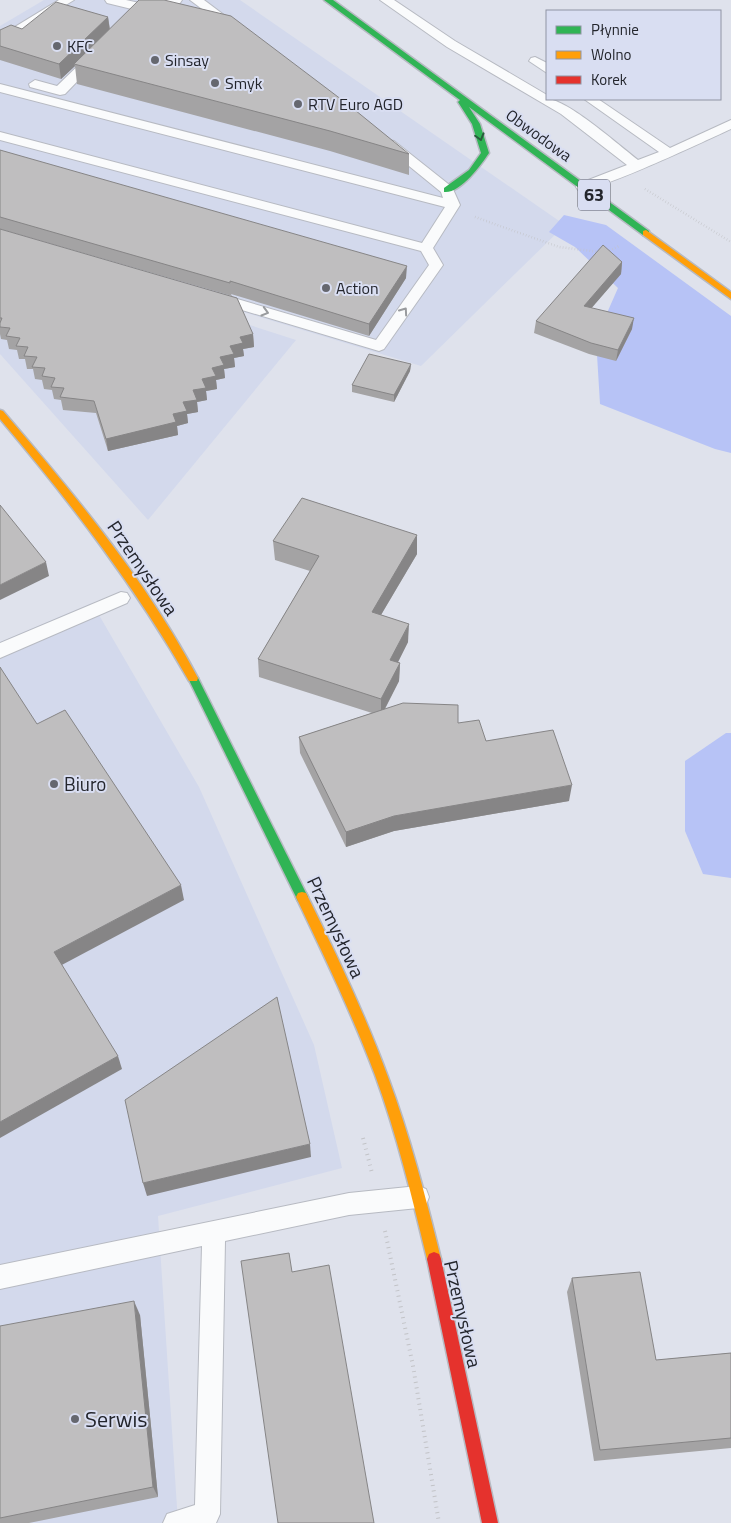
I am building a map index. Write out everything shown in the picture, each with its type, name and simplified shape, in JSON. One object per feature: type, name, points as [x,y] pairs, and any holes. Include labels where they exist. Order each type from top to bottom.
[{"type":"street","name":"Obwodowa","points":[[328,0],[731,296]]},
{"type":"street","points":[[448,190],[472,172],[484,153],[476,124],[457,95]]},
{"type":"street","name":"Przemysłowa","points":[[0,413],[68,493],[111,548],[147,600],[192,676],[327,946],[360,1023],[394,1112],[418,1197],[490,1523]]},
{"type":"lane","points":[[0,41],[68,0]]},
{"type":"lane","points":[[111,0],[144,8],[176,0]]},
{"type":"lane","points":[[196,0],[246,35]]},
{"type":"lane","points":[[386,0],[458,49],[546,100]]},
{"type":"lane","points":[[131,21],[144,8]]},
{"type":"lane","points":[[0,75],[60,91],[104,47]]},
{"type":"lane","points":[[535,61],[546,68]]},
{"type":"lane","points":[[0,88],[453,205]]},
{"type":"lane","points":[[547,100],[566,111],[637,166]]},
{"type":"lane","points":[[591,100],[669,153]]},
{"type":"lane","points":[[583,188],[669,153],[731,124]]},
{"type":"lane","points":[[0,136],[426,248],[436,265],[379,346],[199,293]]},
{"type":"lane","points":[[380,138],[448,190],[453,205]]},
{"type":"lane","points":[[426,248],[453,205]]},
{"type":"lane","points":[[0,652],[121,598]]},
{"type":"lane","points":[[0,1277],[349,1204],[418,1197]]},
{"type":"lane","points":[[176,1523],[207,1514],[214,1232]]},
{"type":"path","points":[[618,173],[674,205],[731,242]]},
{"type":"path","points":[[453,205],[476,218],[559,247],[592,253],[607,252],[645,233]]},
{"type":"path","points":[[361,1132],[378,1201],[413,1366],[439,1523]]},
{"type":"shaded area","points":[[44,0],[240,0],[565,225],[421,366],[0,238],[0,26]]},
{"type":"shaded area","points":[[564,215],[606,225],[731,316],[731,453],[715,449],[600,404],[596,338],[618,288],[575,247],[549,232]]},
{"type":"shaded area","points":[[0,244],[296,340],[148,520],[0,354]]},
{"type":"shaded area","points":[[92,603],[199,787],[314,1045],[342,1168],[158,1216],[178,1523],[0,1523],[0,642]]},
{"type":"shaded area","points":[[726,733],[731,733],[731,878],[703,874],[685,831],[685,761]]},
{"type":"building","points":[[139,0],[164,0],[231,16],[350,106],[409,154],[330,131],[74,64]]},
{"type":"building","points":[[56,2],[108,17],[59,64],[0,46],[0,30],[11,25],[22,29]]},
{"type":"building","points":[[0,150],[407,266],[369,324],[230,281],[230,283],[0,217]]},
{"type":"building","points":[[0,229],[237,298],[253,334],[240,337],[243,343],[230,346],[234,354],[220,357],[224,365],[212,368],[216,376],[202,379],[206,388],[193,390],[197,400],[183,402],[187,411],[173,414],[176,422],[106,439],[94,401],[60,397],[64,388],[51,387],[55,378],[42,376],[45,368],[32,367],[37,357],[24,356],[28,347],[16,346],[20,338],[6,336],[10,328],[0,327],[2,318],[0,318]]},
{"type":"building","points":[[603,245],[622,262],[584,306],[634,318],[618,350],[591,343],[536,321]]},
{"type":"building","points":[[369,354],[411,364],[394,395],[352,385]]},
{"type":"building","points":[[302,498],[417,535],[372,612],[409,624],[390,660],[400,663],[381,699],[258,659],[319,556],[273,541]]},
{"type":"building","points":[[0,505],[46,562],[0,585]]},
{"type":"building","points":[[0,667],[37,724],[65,710],[181,885],[54,952],[118,1056],[0,1122]]},
{"type":"building","points":[[403,703],[458,705],[458,723],[479,720],[486,741],[553,730],[572,785],[394,816],[346,832],[299,737]]},
{"type":"building","points":[[277,997],[310,1144],[143,1183],[125,1100]]},
{"type":"building","points":[[289,1253],[292,1272],[329,1265],[374,1523],[278,1523],[241,1261]]},
{"type":"building","points":[[640,1272],[656,1360],[731,1353],[731,1438],[600,1450],[572,1278]]},
{"type":"building","name":"Serwis","points":[[134,1301],[153,1487],[0,1518],[0,1326]]},
{"type":"traffic: fast","points":[[328,0],[646,233]]},
{"type":"traffic: fast","points":[[447,190],[472,172],[485,153],[476,124],[462,102]]},
{"type":"traffic: fast","points":[[193,678],[302,897]]},
{"type":"traffic: slow","points":[[646,233],[731,296]]},
{"type":"traffic: slow","points":[[0,413],[104,540],[150,606],[193,678]]},
{"type":"traffic: slow","points":[[302,897],[344,986],[382,1077],[397,1122],[434,1259]]},
{"type":"traffic: jam","points":[[434,1259],[490,1523]]},
{"type":"place","name":"KFC","points":[[57,46]]},
{"type":"place","name":"Sinsay","points":[[155,60]]},
{"type":"place","name":"Smyk","points":[[215,83]]},
{"type":"place","name":"RTV Euro AGD","points":[[298,104]]},
{"type":"place","name":"Action","points":[[326,288]]},
{"type":"place","name":"Biuro","points":[[54,784]]},
{"type":"place","name":"Serwis","points":[[75,1419]]}]
